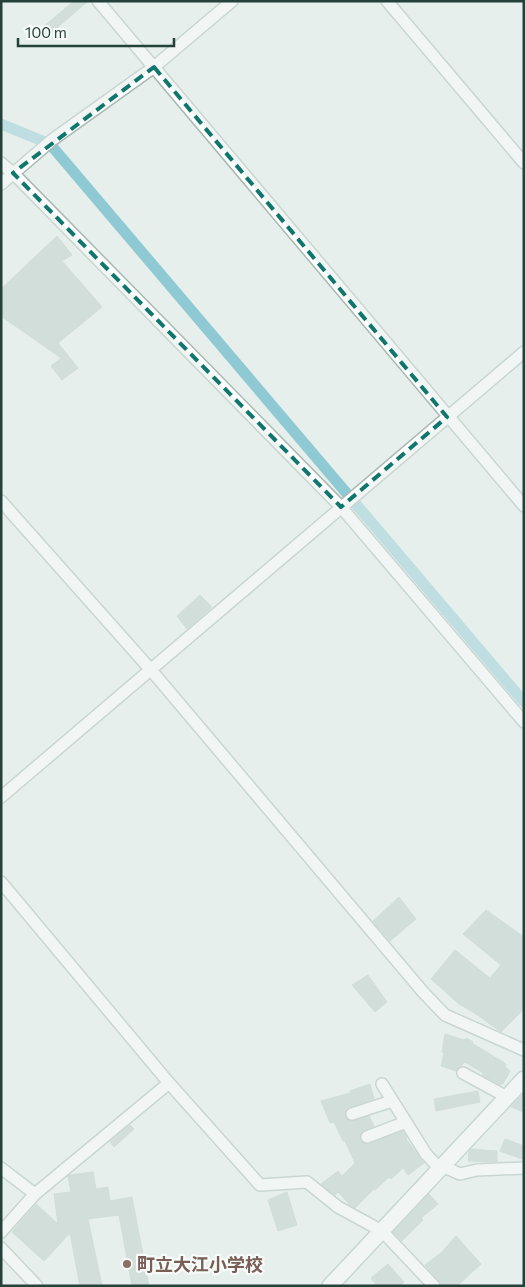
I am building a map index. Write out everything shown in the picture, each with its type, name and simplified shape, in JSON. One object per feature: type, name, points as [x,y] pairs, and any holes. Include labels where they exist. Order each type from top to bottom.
[{"type":"street","points":[[98,1],[524,506]]},
{"type":"street","points":[[1,184],[52,140],[154,67],[232,1]]},
{"type":"street","points":[[386,1],[524,163]]},
{"type":"street","points":[[1,163],[13,173],[341,507],[524,722]]},
{"type":"street","points":[[1,797],[524,352]]},
{"type":"street","points":[[1,501],[151,670],[423,992],[445,1015],[524,1050]]},
{"type":"street","points":[[1,882],[169,1083],[260,1185],[307,1182],[338,1207],[382,1232],[434,1286]]},
{"type":"street","points":[[463,1073],[507,1097]]},
{"type":"street","points":[[330,1286],[524,1079]]},
{"type":"street","points":[[1,1232],[35,1194],[169,1083]]},
{"type":"street","points":[[382,1084],[426,1154],[441,1167],[460,1174],[477,1170],[524,1168]]},
{"type":"street","points":[[352,1114],[392,1101]]},
{"type":"street","points":[[367,1137],[406,1122]]},
{"type":"street","points":[[1,1168],[35,1194]]},
{"type":"street","points":[[1,1248],[37,1286]]},
{"type":"highlighted area","points":[[154,67],[447,417],[341,507],[13,173]]},
{"type":"building","points":[[74,1],[88,1],[49,35],[42,28]]},
{"type":"building","points":[[57,236],[72,255],[62,261],[102,307],[58,343],[78,368],[62,380],[51,366],[61,358],[1,316],[1,289]]},
{"type":"building","points":[[200,595],[212,607],[187,629],[177,616]]},
{"type":"building","points":[[399,897],[416,919],[390,941],[373,921]]},
{"type":"building","points":[[486,910],[524,937],[524,1009],[501,1032],[459,1004],[431,979],[455,950],[490,978],[501,965],[463,934]]},
{"type":"building","points":[[368,975],[387,1002],[375,1012],[352,985]]},
{"type":"building","points":[[445,1034],[464,1040],[466,1038],[506,1064],[505,1067],[510,1071],[503,1084],[501,1085],[482,1075],[483,1073],[465,1062],[456,1071],[441,1066]]},
{"type":"building","points":[[370,1084],[374,1099],[349,1107],[345,1113],[347,1119],[351,1121],[369,1116],[374,1126],[362,1132],[360,1140],[365,1144],[369,1144],[403,1131],[406,1139],[424,1163],[408,1175],[403,1168],[391,1179],[389,1177],[355,1208],[338,1192],[335,1195],[321,1184],[338,1171],[342,1176],[355,1163],[334,1122],[330,1123],[321,1101],[350,1093],[350,1091]]},
{"type":"building","points":[[478,1091],[480,1102],[436,1111],[434,1099]]},
{"type":"building","points":[[524,1095],[524,1112],[511,1107]]},
{"type":"building","points":[[130,1125],[134,1129],[114,1147],[110,1142]]},
{"type":"building","points":[[505,1139],[524,1146],[522,1159],[500,1151]]},
{"type":"building","points":[[471,1149],[497,1151],[497,1162],[468,1161]]},
{"type":"building","points":[[93,1172],[96,1189],[108,1187],[110,1201],[132,1197],[149,1286],[132,1286],[119,1215],[88,1219],[102,1286],[80,1286],[70,1233],[44,1261],[12,1232],[36,1204],[58,1224],[54,1194],[71,1192],[69,1175]]},
{"type":"building","points":[[287,1192],[297,1225],[278,1231],[268,1200]]},
{"type":"building","points":[[429,1194],[438,1204],[421,1218],[423,1220],[402,1241],[393,1232]]},
{"type":"building","points":[[456,1236],[481,1264],[457,1286],[441,1286],[425,1265],[442,1252]]},
{"type":"building","points":[[388,1264],[404,1282],[400,1286],[377,1286],[371,1278]]},
{"type":"waterway","points":[[1,124],[50,144],[524,702]]},
{"type":"place","name":"町立大江小学校","points":[[127,1264]]}]
